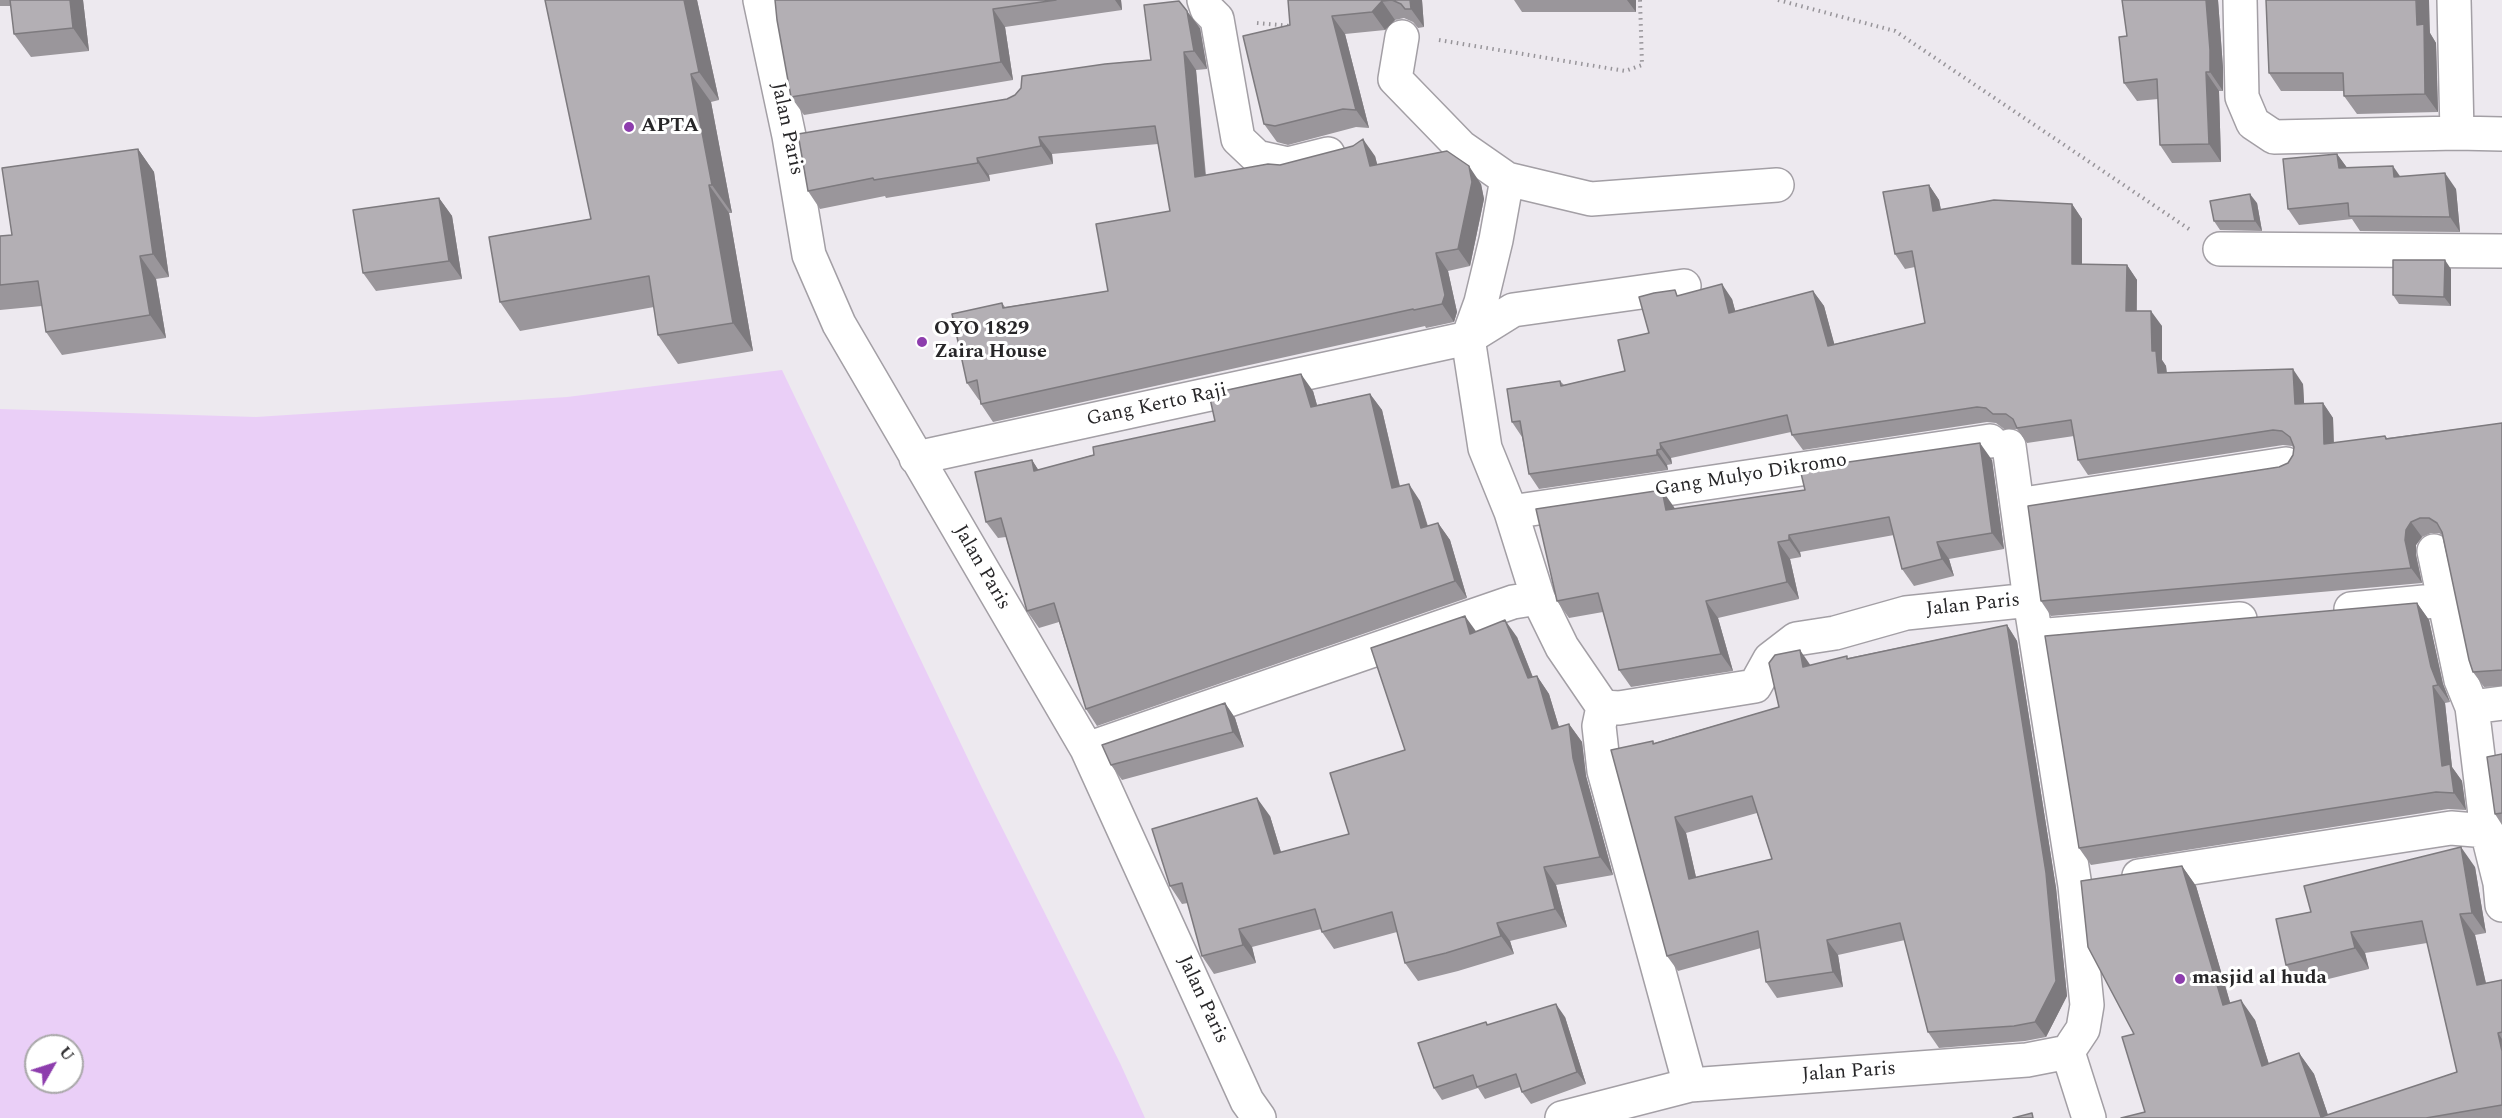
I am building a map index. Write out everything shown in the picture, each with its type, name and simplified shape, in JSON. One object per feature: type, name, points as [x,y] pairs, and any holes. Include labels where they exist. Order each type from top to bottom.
[{"type":"street","name":"Jalan Paris","points":[[760,0],[789,136],[809,255],[839,324],[1087,749],[1247,1101],[1259,1118]]},
{"type":"street","points":[[2240,0],[2242,97],[2253,123],[2274,137],[2502,134]]},
{"type":"street","points":[[2454,0],[2457,133]]},
{"type":"street","points":[[1211,9],[1238,139],[1257,157],[1288,164],[1361,145]]},
{"type":"street","points":[[1402,37],[1395,79],[1461,147],[1507,179],[1591,199],[1777,185]]},
{"type":"street","points":[[789,136],[824,131]]},
{"type":"street","points":[[1507,179],[1496,240],[1481,302],[1468,338],[1485,448],[1512,512],[1538,598],[1562,646],[1603,706],[1599,726],[1604,771],[1690,1085]]},
{"type":"street","points":[[2220,249],[2502,252]]},
{"type":"street","name":"Gang Kerto Raji","points":[[916,458],[1468,338],[1513,310],[1684,286]]},
{"type":"street","name":"Gang Mulyo Dikromo","points":[[1512,512],[1999,443],[2017,504]]},
{"type":"street","points":[[2030,600],[2017,504],[2286,464]]},
{"type":"street","points":[[2434,551],[2462,680],[2487,705],[2487,831],[2500,883],[2502,905]]},
{"type":"street","points":[[1087,749],[1513,602],[1538,598]]},
{"type":"street","name":"Jalan Paris","points":[[1562,1118],[1690,1085],[2027,1060],[2068,1052],[2083,1029],[2087,1005],[2095,883],[2036,636],[2030,600],[1905,613],[1835,633],[1796,639],[1770,659],[1755,686],[1619,708],[1603,706]]},
{"type":"street","points":[[2321,612],[2445,600]]},
{"type":"street","points":[[2036,636],[2273,616]]},
{"type":"street","points":[[2095,883],[2451,828],[2487,831]]},
{"type":"street","points":[[2068,1052],[2089,1118]]},
{"type":"path","points":[[1402,37],[1438,40],[1625,71],[1642,65],[1640,0]]},
{"type":"path","points":[[1778,0],[1895,31],[2220,249]]},
{"type":"path","points":[[1211,9],[1298,27]]},
{"type":"shaded area","points":[[782,370],[982,788],[1120,1063],[1145,1118],[0,1118],[0,409],[256,417],[567,397]]},
{"type":"building","points":[[10,0],[70,0],[73,28],[14,34]]},
{"type":"building","points":[[545,0],[684,0],[699,72],[691,74],[712,185],[709,185],[733,323],[658,335],[649,276],[500,302],[489,237],[591,219]]},
{"type":"building","points":[[775,0],[1056,0],[993,9],[1001,62],[791,97]]},
{"type":"building","points":[[1288,0],[1392,0],[1382,1],[1372,12],[1332,16],[1356,110],[1343,109],[1275,126],[1264,124],[1243,36],[1290,25]]},
{"type":"building","points":[[1392,0],[1410,0],[1411,9],[1405,9],[1401,4]]},
{"type":"building","points":[[2122,0],[2206,0],[2210,50],[2210,72],[2206,72],[2209,144],[2160,145],[2157,79],[2124,83],[2119,37],[2127,36]]},
{"type":"building","points":[[2266,0],[2416,0],[2417,25],[2424,24],[2425,94],[2344,96],[2343,73],[2269,73]]},
{"type":"building","points":[[1179,1],[1187,11],[1194,51],[1184,52],[1195,177],[1268,164],[1280,165],[1353,146],[1363,139],[1370,166],[1447,151],[1469,166],[1472,182],[1458,249],[1436,253],[1445,295],[1442,304],[981,404],[977,380],[967,383],[952,314],[1002,303],[1003,308],[1108,291],[1096,224],[1170,211],[1155,126],[1039,137],[1041,146],[977,158],[978,163],[874,180],[873,178],[808,191],[798,134],[1007,99],[1021,88],[1022,76],[1151,60],[1144,5]]},
{"type":"building","points":[[138,149],[153,254],[140,256],[150,315],[46,332],[38,281],[0,285],[0,236],[12,235],[2,168]]},
{"type":"building","points":[[2337,154],[2339,168],[2393,166],[2394,177],[2445,173],[2450,217],[2349,216],[2348,203],[2288,209],[2283,159]]},
{"type":"building","points":[[1929,185],[1933,211],[1994,200],[2072,204],[2072,264],[2127,265],[2126,311],[2151,311],[2152,351],[2156,351],[2158,373],[2293,369],[2295,404],[2323,403],[2324,444],[2385,436],[2386,439],[2502,423],[2502,670],[2473,672],[2442,532],[2437,523],[2429,518],[2420,518],[2411,522],[2406,530],[2405,540],[2411,568],[2041,601],[2028,506],[2279,467],[2288,463],[2293,455],[2294,447],[2290,437],[2282,431],[2273,430],[2078,460],[2071,420],[2017,428],[2013,419],[2006,414],[1993,414],[1986,408],[1977,407],[1792,435],[1787,415],[1660,443],[1661,449],[1657,450],[1657,455],[1529,474],[1520,421],[1512,422],[1507,389],[1560,381],[1561,386],[1625,371],[1618,340],[1649,333],[1639,297],[1675,290],[1677,296],[1722,284],[1729,313],[1813,291],[1828,346],[1925,323],[1912,251],[1895,254],[1883,192]]},
{"type":"building","points":[[2250,194],[2255,221],[2214,221],[2210,201]]},
{"type":"building","points":[[439,198],[449,261],[363,273],[353,210]]},
{"type":"building","points":[[2393,260],[2445,260],[2444,297],[2393,295]]},
{"type":"building","points":[[1301,374],[1311,407],[1370,394],[1392,488],[1409,484],[1421,528],[1438,523],[1455,581],[1086,709],[1054,603],[1027,611],[1001,518],[986,522],[975,472],[1032,460],[1034,471],[1094,455],[1093,447],[1215,421],[1209,394]]},
{"type":"building","points":[[1980,443],[1992,533],[1937,542],[1942,559],[1902,569],[1889,517],[1789,535],[1789,540],[1778,542],[1787,582],[1706,601],[1721,654],[1619,670],[1598,593],[1557,601],[1536,509],[1662,490],[1666,510],[1805,490],[1800,469]]},
{"type":"building","points":[[2417,603],[2431,667],[2438,685],[2433,686],[2442,766],[2450,764],[2454,793],[2436,792],[2079,848],[2045,636]]},
{"type":"building","points":[[1465,616],[1470,634],[1505,620],[1528,678],[1537,676],[1552,729],[1569,724],[1573,758],[1600,857],[1544,867],[1555,909],[1497,923],[1501,936],[1446,953],[1405,963],[1392,912],[1322,932],[1315,909],[1239,929],[1243,945],[1202,956],[1182,883],[1170,886],[1152,829],[1257,798],[1274,854],[1349,834],[1330,773],[1405,750],[1371,648]]},
{"type":"building","points":[[2007,625],[2046,873],[2056,981],[2035,1022],[2014,1026],[1928,1032],[1900,923],[1827,940],[1833,972],[1766,982],[1758,931],[1667,956],[1611,750],[1653,741],[1653,744],[1779,707],[1769,663],[1775,655],[1800,650],[1803,667],[1847,656],[1847,659]],"holes":[[[1752,796],[1772,859],[1689,879],[1675,817]]]},
{"type":"building","points":[[1225,703],[1233,732],[1111,765],[1102,745]]},
{"type":"building","points":[[2502,754],[2502,813],[2495,814],[2487,757]]},
{"type":"building","points":[[2461,847],[2472,913],[2460,914],[2477,985],[2502,980],[2502,1032],[2498,1033],[2502,1051],[2502,1105],[2426,1118],[2121,1118],[2145,1112],[2122,1037],[2134,1034],[2088,947],[2081,881],[2182,866],[2223,1005],[2241,1000],[2262,1066],[2299,1053],[2321,1117],[2457,1072],[2422,921],[2351,932],[2355,948],[2286,965],[2276,919],[2311,912],[2304,886]]},
{"type":"building","points":[[1556,1004],[1577,1072],[1522,1092],[1516,1074],[1477,1087],[1473,1075],[1434,1088],[1418,1043]]},
{"type":"building","points":[[2032,1113],[2033,1118],[2013,1118]]},
{"type":"place","name":"APTA","points":[[629,127]]},
{"type":"place","name":"OYO 1829 Zaira House","points":[[922,342]]},
{"type":"place","name":"masjid al huda","points":[[2180,979]]}]
